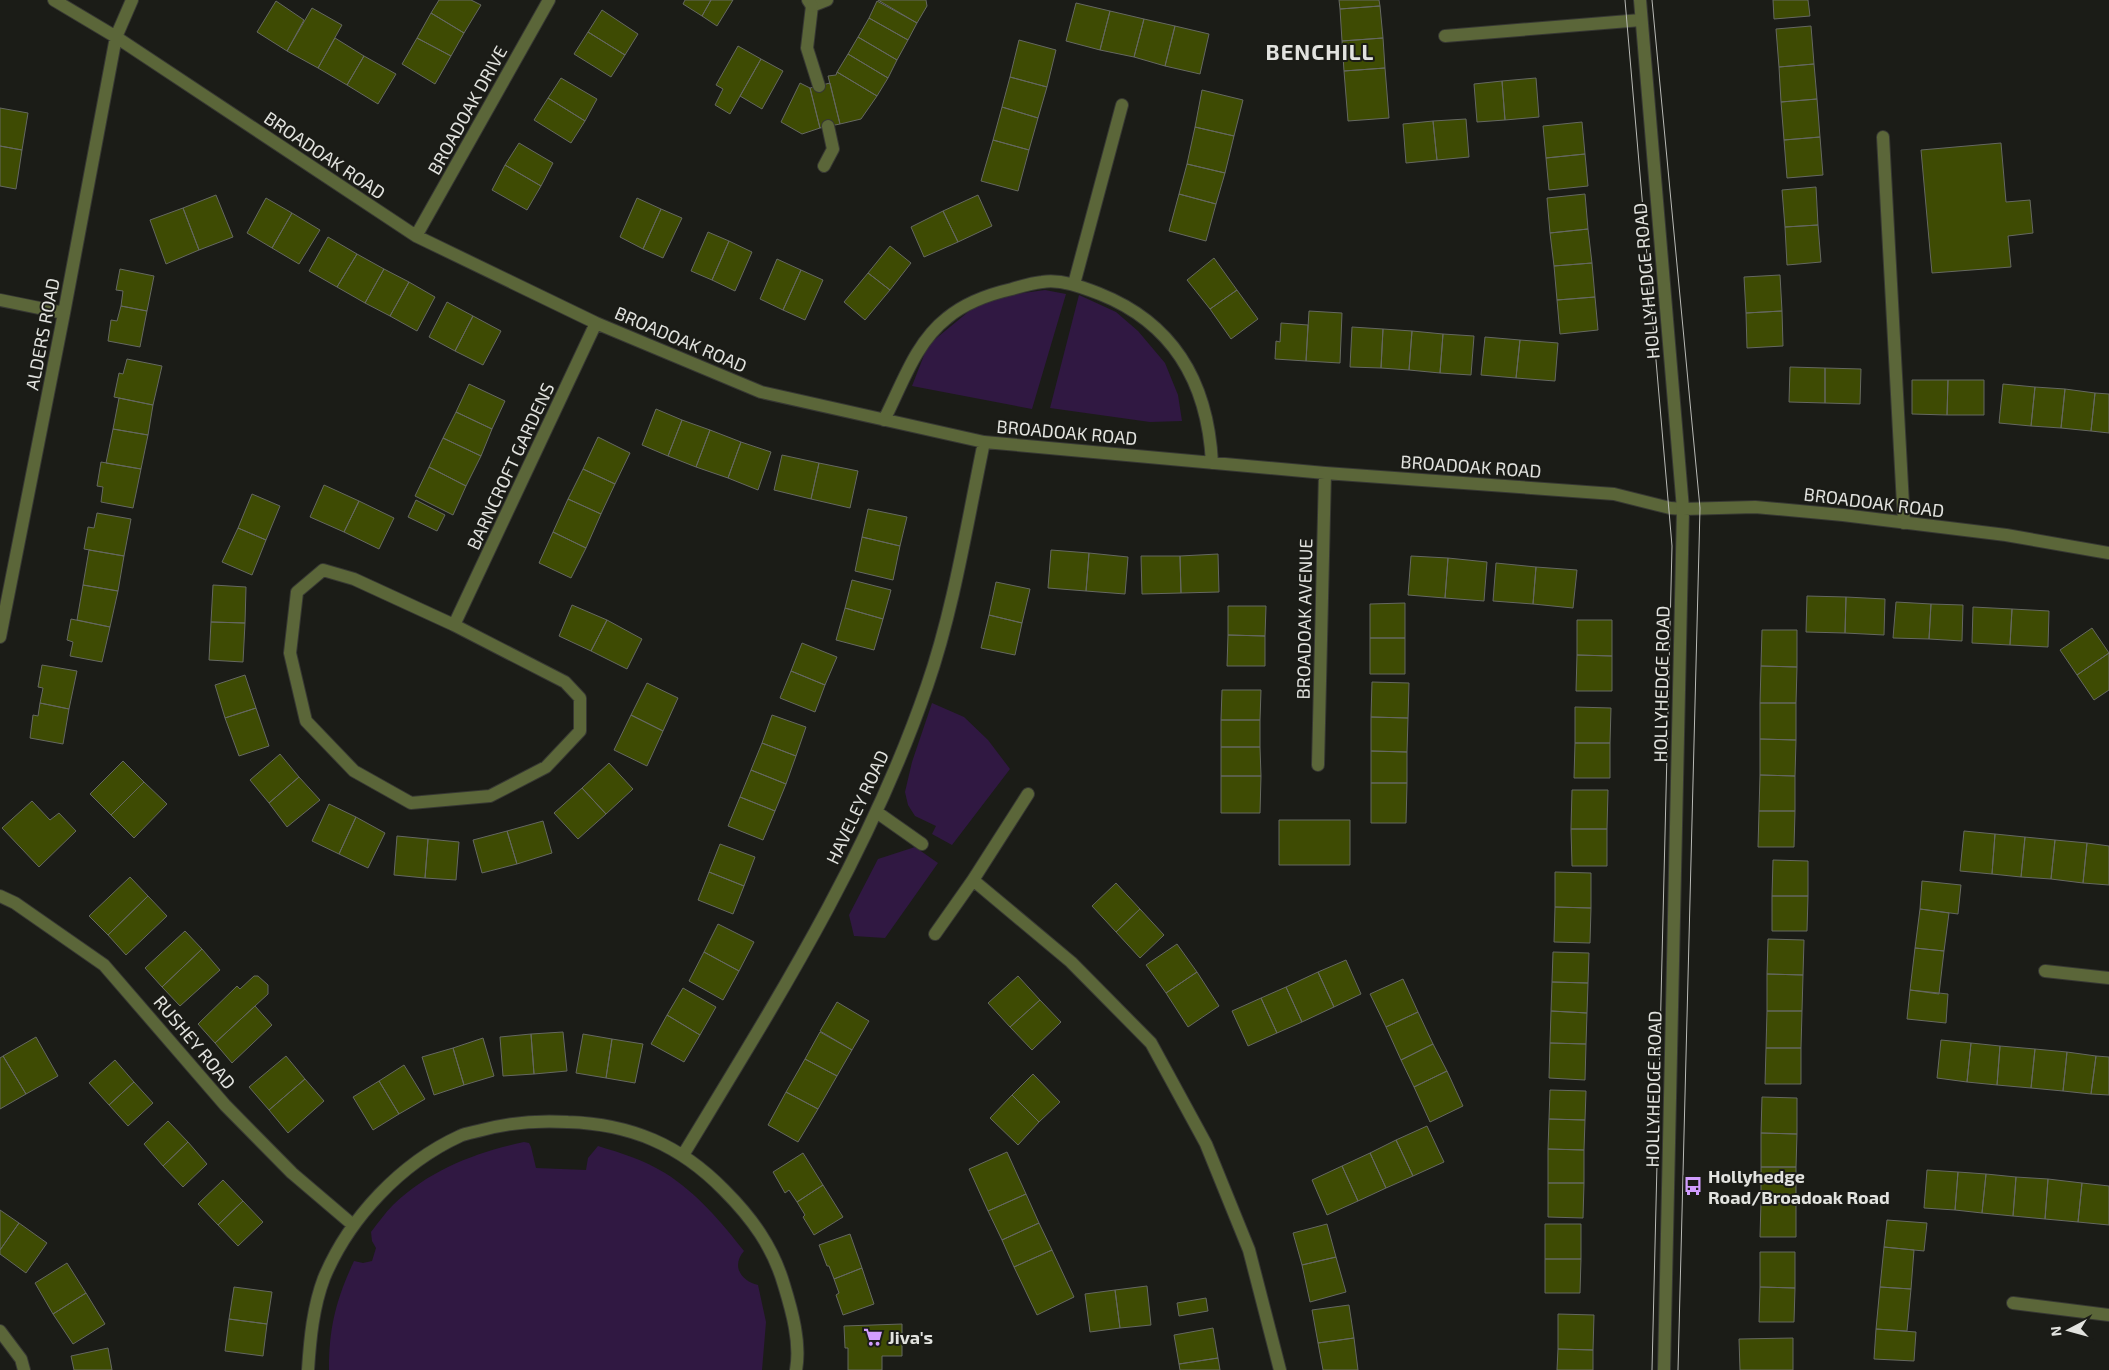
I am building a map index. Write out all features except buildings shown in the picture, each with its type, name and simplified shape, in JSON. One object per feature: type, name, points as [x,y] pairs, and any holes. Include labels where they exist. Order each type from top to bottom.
[{"type":"street","name":"BROADOAK ROAD","points":[[54,0],[116,36],[416,236],[596,323],[761,392],[984,442],[1325,474],[1614,494],[1670,508],[1755,506],[2006,535],[2109,553]]},
{"type":"street","name":"ALDERS ROAD","points":[[0,637],[116,36],[132,0]]},
{"type":"street","name":"BROADOAK DRIVE","points":[[416,236],[549,0]]},
{"type":"street","points":[[819,86],[807,48],[810,3],[826,0]]},
{"type":"street","name":"HOLLYHEDGE ROAD","points":[[1640,0],[1683,509],[1664,1370]]},
{"type":"street","points":[[1445,36],[1641,20]]},
{"type":"street","points":[[1074,284],[1122,105]]},
{"type":"street","points":[[824,166],[833,149],[828,126]]},
{"type":"street","points":[[1882,136],[1904,523]]},
{"type":"street","points":[[884,420],[924,340],[947,317],[970,303],[999,292],[1042,282],[1074,284],[1120,302],[1152,322],[1180,355],[1198,391],[1211,438],[1212,463]]},
{"type":"street","points":[[0,300],[64,313]]},
{"type":"street","name":"BARNCROFT GARDENS","points":[[454,625],[596,323]]},
{"type":"street","name":"HAVELEY ROAD","points":[[683,1155],[804,956],[878,812],[927,687],[942,639],[984,442]]},
{"type":"street","name":"BROADOAK AVENUE","points":[[1318,765],[1325,474]]},
{"type":"street","points":[[323,570],[354,579],[454,625],[564,682],[580,698],[580,731],[546,767],[490,796],[411,803],[354,771],[306,722],[290,652],[297,592],[323,570]]},
{"type":"street","points":[[935,934],[973,880],[1028,794]]},
{"type":"street","points":[[878,812],[922,844]]},
{"type":"street","points":[[973,880],[1071,962],[1151,1043],[1206,1144],[1246,1242],[1280,1370]]},
{"type":"street","name":"RUSHEY ROAD","points":[[0,896],[15,902],[104,965],[225,1105],[292,1173],[353,1225]]},
{"type":"street","points":[[2045,970],[2109,978]]},
{"type":"street","points":[[308,1370],[310,1337],[324,1278],[353,1225],[395,1178],[422,1158],[460,1136],[510,1123],[542,1121],[590,1122],[625,1129],[647,1137],[683,1155],[712,1178],[747,1213],[777,1261],[794,1318],[796,1370]]},
{"type":"street","points":[[2013,1303],[2109,1314]]},
{"type":"street","points":[[0,1331],[21,1359],[24,1370]]},
{"type":"shaded area","points":[[1045,290],[1066,294],[1032,409],[912,386],[928,345],[973,308],[1001,296]]},
{"type":"shaded area","points":[[1079,295],[1116,312],[1138,331],[1165,363],[1178,395],[1182,421],[1150,422],[1050,408]]},
{"type":"shaded area","points":[[932,703],[964,717],[988,740],[1010,769],[952,845],[932,834],[936,826],[915,816],[908,805],[905,792],[912,762]]},
{"type":"shaded area","points":[[915,847],[938,863],[885,938],[854,936],[849,915],[878,859]]},
{"type":"shaded area","points":[[524,1142],[529,1143],[531,1147],[536,1168],[586,1170],[588,1158],[598,1146],[632,1157],[657,1168],[677,1181],[698,1199],[718,1219],[744,1251],[738,1262],[740,1272],[747,1280],[758,1285],[766,1322],[762,1370],[329,1370],[332,1327],[342,1288],[354,1261],[363,1263],[372,1261],[376,1248],[372,1241],[371,1232],[387,1211],[408,1192],[438,1172],[488,1151]]},
{"type":"tram line","points":[[1625,0],[1672,546],[1652,1370]]},
{"type":"tram line","points":[[1652,0],[1700,508],[1678,1370]]},
{"type":"place","name":"Hollyhedge Road/Broadoak Road","points":[[1693,1186]]},
{"type":"place","name":"Jiva's","points":[[873,1337]]},
{"type":"district","name":"BENCHILL","points":[[1320,51]]}]
